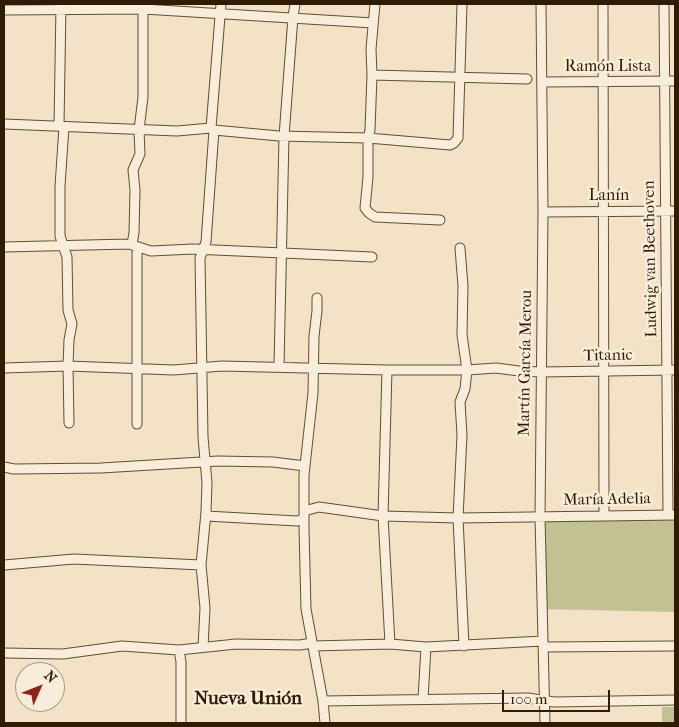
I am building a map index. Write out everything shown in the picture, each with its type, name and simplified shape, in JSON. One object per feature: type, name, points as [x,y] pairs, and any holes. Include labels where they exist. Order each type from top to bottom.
[{"type":"street","points":[[203,647],[205,608],[201,565],[206,516],[206,462],[200,258],[206,242],[220,4]]},
{"type":"street","points":[[279,366],[284,136],[295,4]]},
{"type":"street","points":[[375,4],[371,48],[370,130],[365,208],[375,217],[440,220]]},
{"type":"street","points":[[4,124],[177,131],[213,129],[284,136],[368,138],[450,145],[458,138],[462,4]]},
{"type":"street","name":"Martín García Merou","points":[[541,4],[544,212],[540,372],[540,517],[545,723]]},
{"type":"street","points":[[603,4],[604,516]]},
{"type":"street","name":"Ludwig van Beethoven","points":[[664,4],[665,211],[672,370],[671,515]]},
{"type":"street","points":[[4,10],[61,6],[143,6],[220,14],[373,23]]},
{"type":"street","points":[[61,6],[62,126],[60,236],[67,257],[68,310],[72,324],[68,340],[69,423]]},
{"type":"street","points":[[137,424],[137,253],[134,233],[135,190],[132,170],[140,154],[139,130],[143,97],[143,6]]},
{"type":"street","points":[[372,76],[527,79]]},
{"type":"street","name":"Ramón Lista","points":[[542,82],[675,81]]},
{"type":"street","name":"Lanín","points":[[544,212],[675,211]]},
{"type":"street","points":[[4,247],[63,245],[135,246],[150,251],[176,248],[372,257]]},
{"type":"street","points":[[460,248],[463,286],[462,335],[467,370],[466,383],[460,402],[462,435],[458,518],[464,646]]},
{"type":"street","points":[[317,298],[313,393],[305,466],[304,515],[306,609],[323,701],[325,723]]},
{"type":"street","name":"Titanic","points":[[4,368],[68,366],[174,370],[222,366],[279,366],[387,370],[496,368],[540,372],[672,370]]},
{"type":"street","points":[[387,370],[383,516],[390,644]]},
{"type":"street","points":[[4,467],[14,469],[101,468],[206,462],[273,462],[305,466]]},
{"type":"street","name":"María Adelia","points":[[206,516],[288,520],[304,515],[319,507],[383,516],[458,518],[671,515]]},
{"type":"street","points":[[4,565],[74,559],[201,565]]},
{"type":"street","points":[[4,653],[63,654],[122,646],[179,650],[236,644],[390,644],[426,647],[544,644],[675,646]]},
{"type":"street","points":[[423,699],[426,647]]},
{"type":"street","points":[[179,650],[182,662],[181,723]]},
{"type":"street","points":[[323,701],[528,698],[554,702],[675,700]]},
{"type":"shaded area","points":[[540,517],[675,517],[675,612],[541,609]]},
{"type":"shaded area","points":[[662,707],[675,707],[675,723],[662,723]]},
{"type":"district","name":"Nueva Unión","points":[[248,699]]}]
